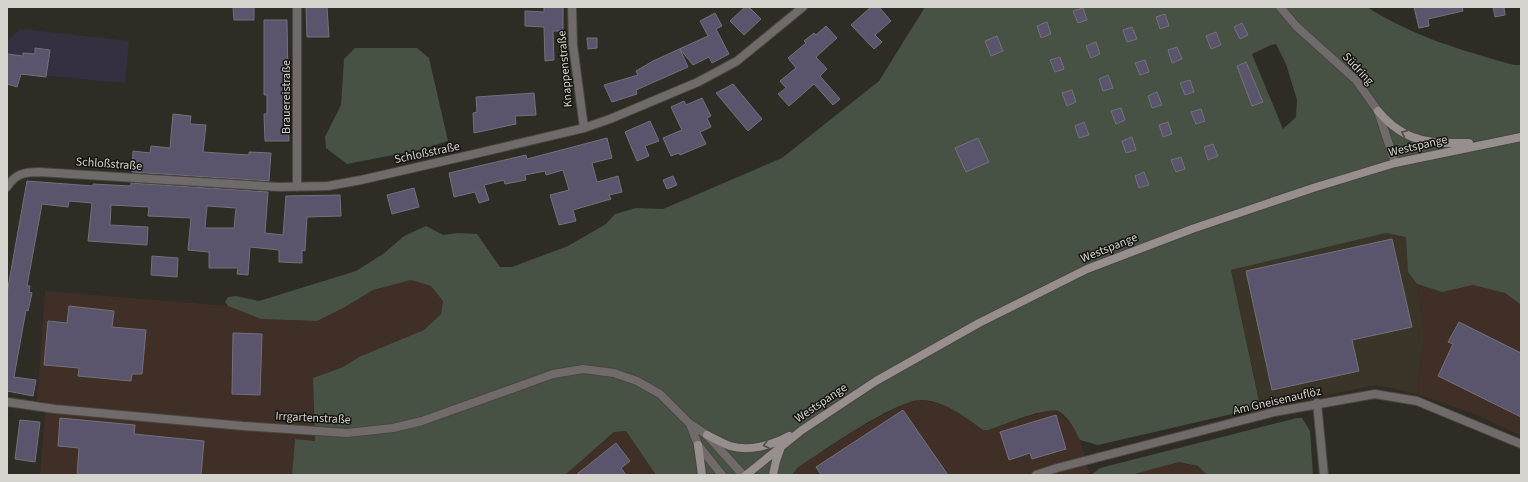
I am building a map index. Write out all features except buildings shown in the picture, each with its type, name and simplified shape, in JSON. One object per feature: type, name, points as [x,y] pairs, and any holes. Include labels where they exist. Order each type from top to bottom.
[{"type":"main road","points":[[1378,111],[1399,131],[1420,140],[1446,143],[1483,143]]},
{"type":"main road","name":"Westspange","points":[[746,475],[802,430],[876,381],[979,323],[1087,269],[1192,229],[1313,188],[1395,163],[1483,143],[1521,137]]},
{"type":"main road","points":[[707,435],[731,446],[756,447],[777,442],[802,430]]},
{"type":"main road","points":[[698,445],[702,475]]},
{"type":"main road","points":[[773,475],[776,461],[782,446]]},
{"type":"street","name":"Brauereistraße","points":[[297,7],[297,187]]},
{"type":"street","name":"Knappenstraße","points":[[572,7],[573,45],[584,128]]},
{"type":"street","name":"Schloßstraße","points":[[7,188],[15,177],[21,173],[39,172],[297,187],[328,186],[361,180],[584,128],[658,100],[698,82],[737,61],[784,25],[803,7]]},
{"type":"street","name":"Südring","points":[[1280,7],[1296,26],[1356,80],[1378,111],[1395,163]]},
{"type":"street","name":"Irrgartenstraße","points":[[7,402],[55,409],[243,426],[347,433],[392,428],[422,421],[553,374],[584,369],[614,373],[637,381],[660,394],[689,423],[707,435],[743,475]]},
{"type":"street","name":"Am Gneisenauflöz","points":[[1036,475],[1057,468],[1252,418],[1317,403],[1375,394],[1417,401],[1521,444]]},
{"type":"street","points":[[1317,403],[1324,475]]},
{"type":"street","name":"Irrgartenstraße","points":[[689,423],[698,445],[722,475]]},
{"type":"shaded area","points":[[21,29],[129,41],[125,83],[7,72],[7,41]]},
{"type":"shaded area","points":[[1386,233],[1406,236],[1408,272],[1417,284],[1424,334],[1417,394],[1376,385],[1261,409],[1231,270]]},
{"type":"shaded area","points":[[411,280],[431,286],[443,301],[441,314],[424,330],[361,356],[343,367],[313,378],[315,441],[295,439],[292,475],[40,475],[46,402],[37,401],[45,291],[228,306],[261,319],[317,321],[345,307],[373,290]]},
{"type":"shaded area","points":[[1417,284],[1442,292],[1473,285],[1505,293],[1521,305],[1521,436],[1477,415],[1417,394],[1424,334]]},
{"type":"shaded area","points":[[923,400],[952,407],[983,430],[988,430],[1048,410],[1059,412],[1073,427],[1080,440],[1090,475],[792,475],[796,468],[861,427],[906,402]]},
{"type":"shaded area","points":[[626,431],[656,475],[565,475],[615,432]]},
{"type":"shaded area","points":[[1179,462],[1199,467],[1207,475],[1131,475]]},
{"type":"green space","points":[[925,7],[1367,7],[1402,27],[1438,42],[1514,65],[1521,65],[1521,305],[1505,293],[1473,285],[1442,292],[1417,284],[1408,272],[1406,237],[1386,233],[1231,270],[1259,401],[1254,409],[1098,445],[1080,440],[1069,421],[1060,412],[1046,411],[988,430],[983,430],[948,407],[932,401],[923,400],[911,402],[878,416],[797,468],[792,475],[656,475],[626,431],[614,432],[565,475],[292,475],[295,439],[315,441],[313,378],[343,367],[361,356],[424,330],[441,314],[443,301],[431,286],[411,280],[373,290],[345,307],[317,321],[261,319],[228,306],[225,302],[228,297],[236,296],[259,301],[356,271],[383,254],[404,236],[426,226],[443,235],[457,233],[477,234],[500,267],[512,267],[568,246],[606,224],[615,214],[636,208],[663,209],[782,158],[879,81]],"holes":[[[1276,44],[1286,64],[1297,100],[1296,117],[1283,129],[1252,54]]]},
{"type":"green space","points":[[355,48],[417,48],[429,58],[448,141],[419,150],[347,164],[326,148],[325,137],[341,105],[344,59]]},
{"type":"green space","points":[[1297,418],[1302,418],[1310,431],[1313,475],[1207,475],[1198,466],[1179,462],[1131,475],[1091,475],[1100,468]]}]
